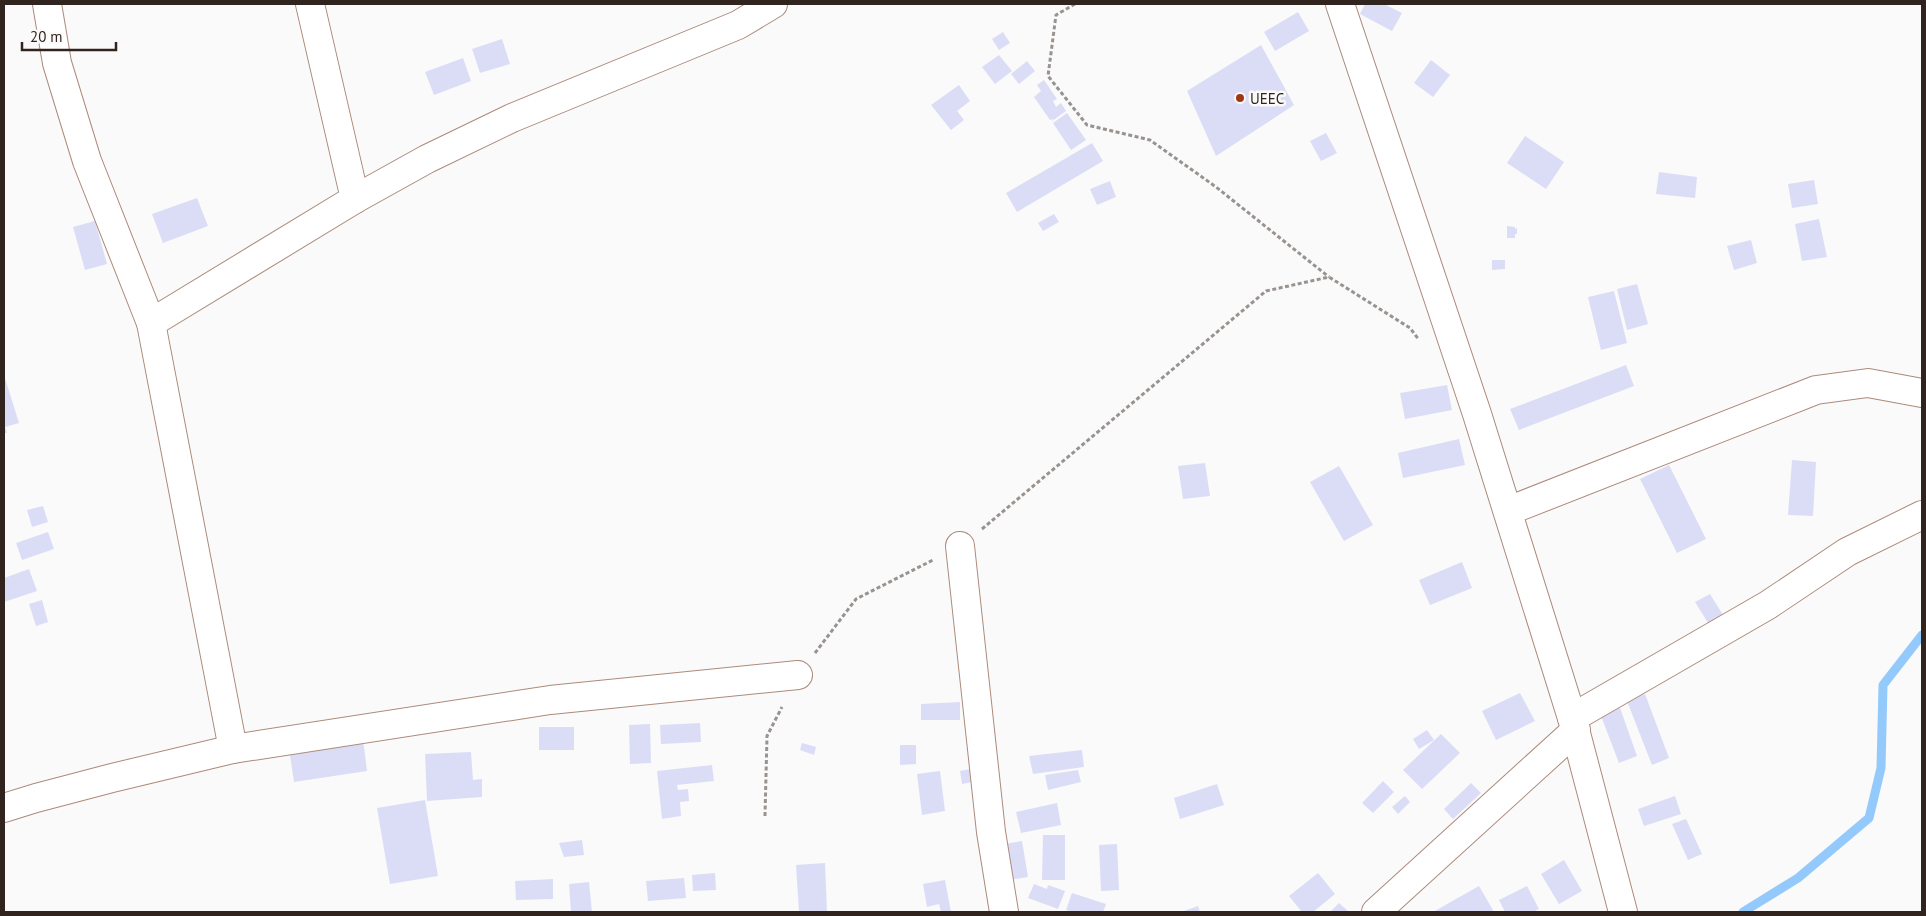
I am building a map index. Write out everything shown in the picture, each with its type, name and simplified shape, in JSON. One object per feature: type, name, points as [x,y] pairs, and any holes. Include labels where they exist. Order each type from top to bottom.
[{"type":"street","points":[[47,4],[57,62],[87,161],[151,324],[233,749]]},
{"type":"street","points":[[310,4],[355,199]]},
{"type":"street","points":[[151,324],[355,199],[427,159],[512,118],[738,24],[773,4]]},
{"type":"street","points":[[1340,4],[1508,511],[1574,724],[1623,912]]},
{"type":"street","points":[[1508,511],[1816,390],[1868,383],[1922,393]]},
{"type":"street","points":[[1376,912],[1574,724],[1768,605],[1847,552],[1922,515]]},
{"type":"street","points":[[960,546],[991,832],[1004,912]]},
{"type":"street","points":[[4,808],[102,780],[233,749],[550,700],[798,675]]},
{"type":"path","points":[[1076,4],[1056,15],[1048,76],[1087,124],[1150,140],[1216,187],[1329,277],[1410,328],[1422,344]]},
{"type":"path","points":[[766,816],[767,736],[798,675],[856,599],[960,546],[1266,291],[1329,277]]},
{"type":"building","points":[[1365,4],[1384,4],[1402,13],[1392,31],[1360,14]]},
{"type":"building","points":[[1298,12],[1309,31],[1275,51],[1264,32]]},
{"type":"building","points":[[1003,32],[1010,43],[999,50],[992,39]]},
{"type":"building","points":[[502,39],[510,64],[480,73],[472,49]]},
{"type":"building","name":"UEEC","points":[[1261,45],[1294,105],[1216,156],[1187,91]]},
{"type":"building","points":[[999,55],[1012,71],[995,84],[982,67]]},
{"type":"building","points":[[463,58],[471,81],[434,95],[425,72]]},
{"type":"building","points":[[1431,60],[1450,75],[1433,97],[1414,83]]},
{"type":"building","points":[[1027,61],[1035,71],[1019,84],[1011,74]]},
{"type":"building","points":[[1044,80],[1057,99],[1053,101],[1056,107],[1061,103],[1066,111],[1052,121],[1053,119],[1050,120],[1034,97],[1041,91],[1037,85]]},
{"type":"building","points":[[959,85],[970,101],[957,111],[964,120],[951,130],[931,105]]},
{"type":"building","points":[[1067,113],[1086,140],[1071,150],[1053,123]]},
{"type":"building","points":[[1326,133],[1337,153],[1321,161],[1310,141]]},
{"type":"building","points":[[1525,136],[1564,162],[1546,189],[1507,163]]},
{"type":"building","points":[[1092,143],[1103,161],[1017,212],[1006,193]]},
{"type":"building","points":[[1659,172],[1697,177],[1695,198],[1656,194]]},
{"type":"building","points":[[1814,180],[1818,204],[1792,208],[1788,184]]},
{"type":"building","points":[[1110,181],[1116,197],[1097,205],[1090,189]]},
{"type":"building","points":[[197,198],[208,226],[163,243],[152,214]]},
{"type":"building","points":[[1054,214],[1059,222],[1043,231],[1038,223]]},
{"type":"building","points":[[1819,219],[1827,257],[1802,261],[1795,224]]},
{"type":"building","points":[[95,221],[107,264],[85,270],[73,227]]},
{"type":"building","points":[[1507,226],[1517,228],[1515,238],[1507,238]]},
{"type":"building","points":[[1751,240],[1757,263],[1734,270],[1727,246]]},
{"type":"building","points":[[1492,260],[1505,260],[1505,269],[1492,270]]},
{"type":"building","points":[[1637,284],[1648,324],[1627,330],[1617,289]]},
{"type":"building","points":[[1614,291],[1627,343],[1601,350],[1588,297]]},
{"type":"building","points":[[1626,365],[1634,386],[1519,430],[1510,409]]},
{"type":"building","points":[[4,375],[19,423],[5,427],[7,433],[4,433]]},
{"type":"building","points":[[1447,385],[1452,410],[1405,419],[1400,393]]},
{"type":"building","points":[[1459,439],[1465,465],[1403,478],[1398,453]]},
{"type":"building","points":[[1792,460],[1816,462],[1813,516],[1788,515]]},
{"type":"building","points":[[1205,463],[1210,496],[1183,499],[1178,466]]},
{"type":"building","points":[[1669,465],[1706,539],[1677,553],[1640,479]]},
{"type":"building","points":[[1339,466],[1373,525],[1344,541],[1310,482]]},
{"type":"building","points":[[43,506],[48,522],[32,527],[27,510]]},
{"type":"building","points":[[48,532],[54,549],[22,560],[16,543]]},
{"type":"building","points":[[1462,562],[1472,588],[1430,605],[1419,580]]},
{"type":"building","points":[[29,569],[37,591],[4,602],[4,578]]},
{"type":"building","points":[[1710,594],[1723,615],[1708,623],[1695,602]]},
{"type":"building","points":[[42,600],[48,622],[36,626],[29,604]]},
{"type":"building","points":[[1520,693],[1535,721],[1496,740],[1482,711]]},
{"type":"building","points":[[1645,694],[1669,758],[1652,765],[1627,701]]},
{"type":"building","points":[[960,702],[960,720],[921,720],[921,704]]},
{"type":"building","points":[[1620,708],[1637,756],[1619,763],[1601,716]]},
{"type":"building","points":[[700,723],[701,742],[661,744],[660,725]]},
{"type":"building","points":[[650,724],[651,763],[630,764],[629,725]]},
{"type":"building","points":[[539,727],[574,727],[574,750],[539,750]]},
{"type":"building","points":[[1427,730],[1434,740],[1419,749],[1413,739]]},
{"type":"building","points":[[1441,734],[1460,753],[1422,789],[1403,770]]},
{"type":"building","points":[[363,739],[367,771],[294,782],[289,749]]},
{"type":"building","points":[[802,743],[816,747],[814,755],[800,750]]},
{"type":"building","points":[[900,745],[916,745],[916,764],[900,765]]},
{"type":"building","points":[[1082,750],[1084,767],[1033,774],[1029,756]]},
{"type":"building","points":[[471,752],[473,780],[482,779],[482,797],[427,801],[425,754]]},
{"type":"building","points":[[712,765],[714,781],[677,785],[678,790],[688,789],[689,801],[680,802],[681,816],[662,819],[657,771]]},
{"type":"building","points":[[976,768],[978,781],[962,784],[960,771]]},
{"type":"building","points":[[1078,770],[1081,782],[1048,790],[1045,775]]},
{"type":"building","points":[[940,771],[945,811],[922,815],[917,774]]},
{"type":"building","points":[[1383,781],[1394,792],[1373,813],[1362,803]]},
{"type":"building","points":[[1471,783],[1481,793],[1453,819],[1444,809]]},
{"type":"building","points":[[1217,784],[1224,805],[1180,819],[1174,798]]},
{"type":"building","points":[[1405,796],[1410,802],[1398,814],[1392,807]]},
{"type":"building","points":[[1675,796],[1681,814],[1644,826],[1638,809]]},
{"type":"building","points":[[425,800],[438,876],[390,884],[377,808]]},
{"type":"building","points":[[1057,803],[1061,825],[1021,833],[1016,812]]},
{"type":"building","points":[[1686,819],[1702,854],[1688,860],[1672,824]]},
{"type":"building","points":[[1043,835],[1065,835],[1065,880],[1042,880]]},
{"type":"building","points":[[582,840],[584,855],[564,857],[559,843]]},
{"type":"building","points":[[1022,841],[1028,877],[1009,880],[1004,844]]},
{"type":"building","points":[[1117,844],[1119,890],[1101,891],[1099,845]]},
{"type":"building","points":[[1564,860],[1582,891],[1559,904],[1541,874]]},
{"type":"building","points":[[825,863],[827,912],[799,912],[796,865]]},
{"type":"building","points":[[715,873],[716,890],[693,891],[692,875]]},
{"type":"building","points":[[1318,873],[1335,894],[1313,912],[1302,912],[1289,896]]},
{"type":"building","points":[[684,878],[686,898],[648,901],[646,881]]},
{"type":"building","points":[[553,879],[553,899],[516,900],[515,881]]},
{"type":"building","points":[[945,880],[951,912],[941,912],[939,904],[927,907],[923,884]]},
{"type":"building","points":[[589,882],[592,912],[571,912],[569,884]]},
{"type":"building","points":[[1034,884],[1047,889],[1048,885],[1065,891],[1058,909],[1028,898]]},
{"type":"building","points":[[1479,886],[1494,912],[1433,912]]},
{"type":"building","points":[[1527,886],[1539,909],[1533,912],[1505,912],[1499,900]]},
{"type":"building","points":[[1072,893],[1106,904],[1103,912],[1074,912],[1066,910]]},
{"type":"building","points":[[1339,903],[1349,912],[1330,912]]},
{"type":"building","points":[[1198,906],[1200,912],[1181,912]]},
{"type":"waterway","points":[[1743,912],[1798,878],[1869,818],[1881,768],[1883,685],[1922,635]]},
{"type":"place","name":"UEEC","points":[[1240,98]]}]
